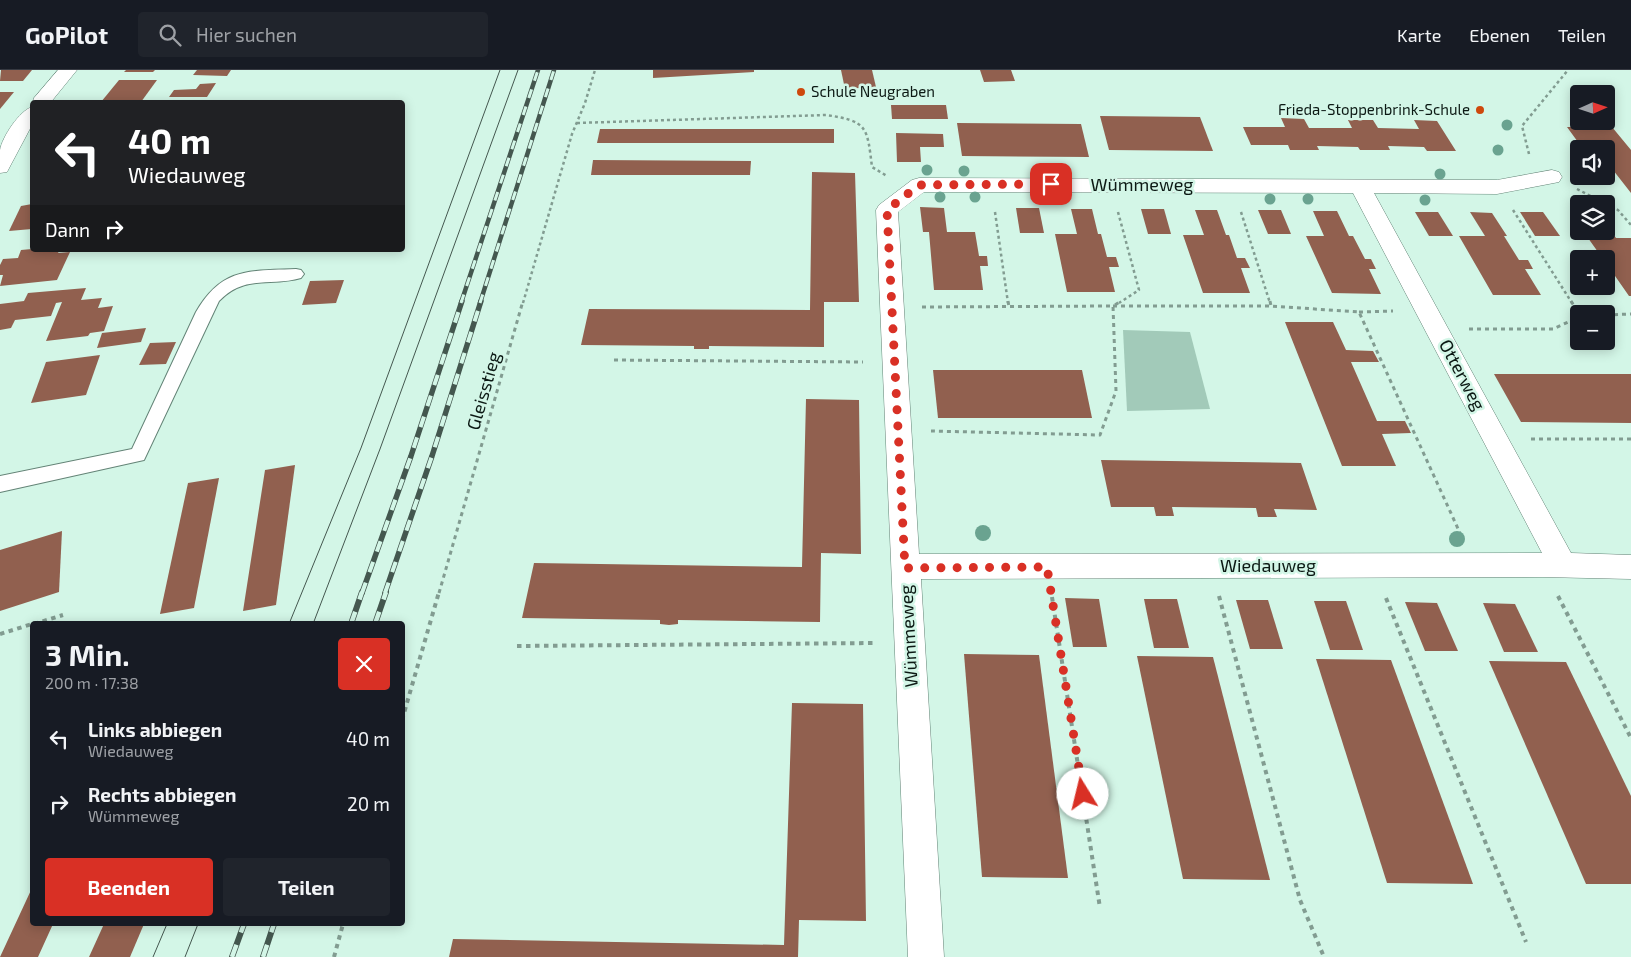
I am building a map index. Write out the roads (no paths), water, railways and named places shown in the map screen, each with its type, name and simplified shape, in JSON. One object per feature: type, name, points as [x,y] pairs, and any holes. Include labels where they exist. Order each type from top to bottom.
[{"type":"street","points":[[43,100],[68,70]]},
{"type":"street","points":[[0,167],[22,125],[30,115]]},
{"type":"street","name":"Wümmeweg","points":[[926,957],[887,210],[919,185],[1498,187],[1552,176]]},
{"type":"street","name":"Otterweg","points":[[1360,186],[1495,438],[1553,565]]},
{"type":"street","name":"Wiedauweg","points":[[905,568],[1553,565],[1631,567]]},
{"type":"lane","points":[[0,484],[138,455],[204,312],[214,296],[227,284],[245,278],[296,274]]},
{"type":"tram line","points":[[290,621],[361,448],[500,70]]},
{"type":"tram line","points":[[314,621],[380,449],[518,70]]},
{"type":"tram line","points":[[153,957],[166,926]]},
{"type":"tram line","points":[[185,957],[197,926]]},
{"type":"railway","points":[[461,303],[538,70]]},
{"type":"railway","points":[[480,303],[554,70]]},
{"type":"railway","points":[[362,593],[411,456],[462,301]]},
{"type":"railway","points":[[385,593],[432,456],[481,301]]},
{"type":"railway","points":[[352,621],[362,592]]},
{"type":"railway","points":[[376,621],[386,592]]},
{"type":"railway","points":[[232,957],[243,926]]},
{"type":"railway","points":[[263,957],[273,926]]},
{"type":"place","name":"Schule Neugraben","points":[[801,92]]},
{"type":"place","name":"Frieda-Stoppenbrink-Schule","points":[[1480,110]]}]
